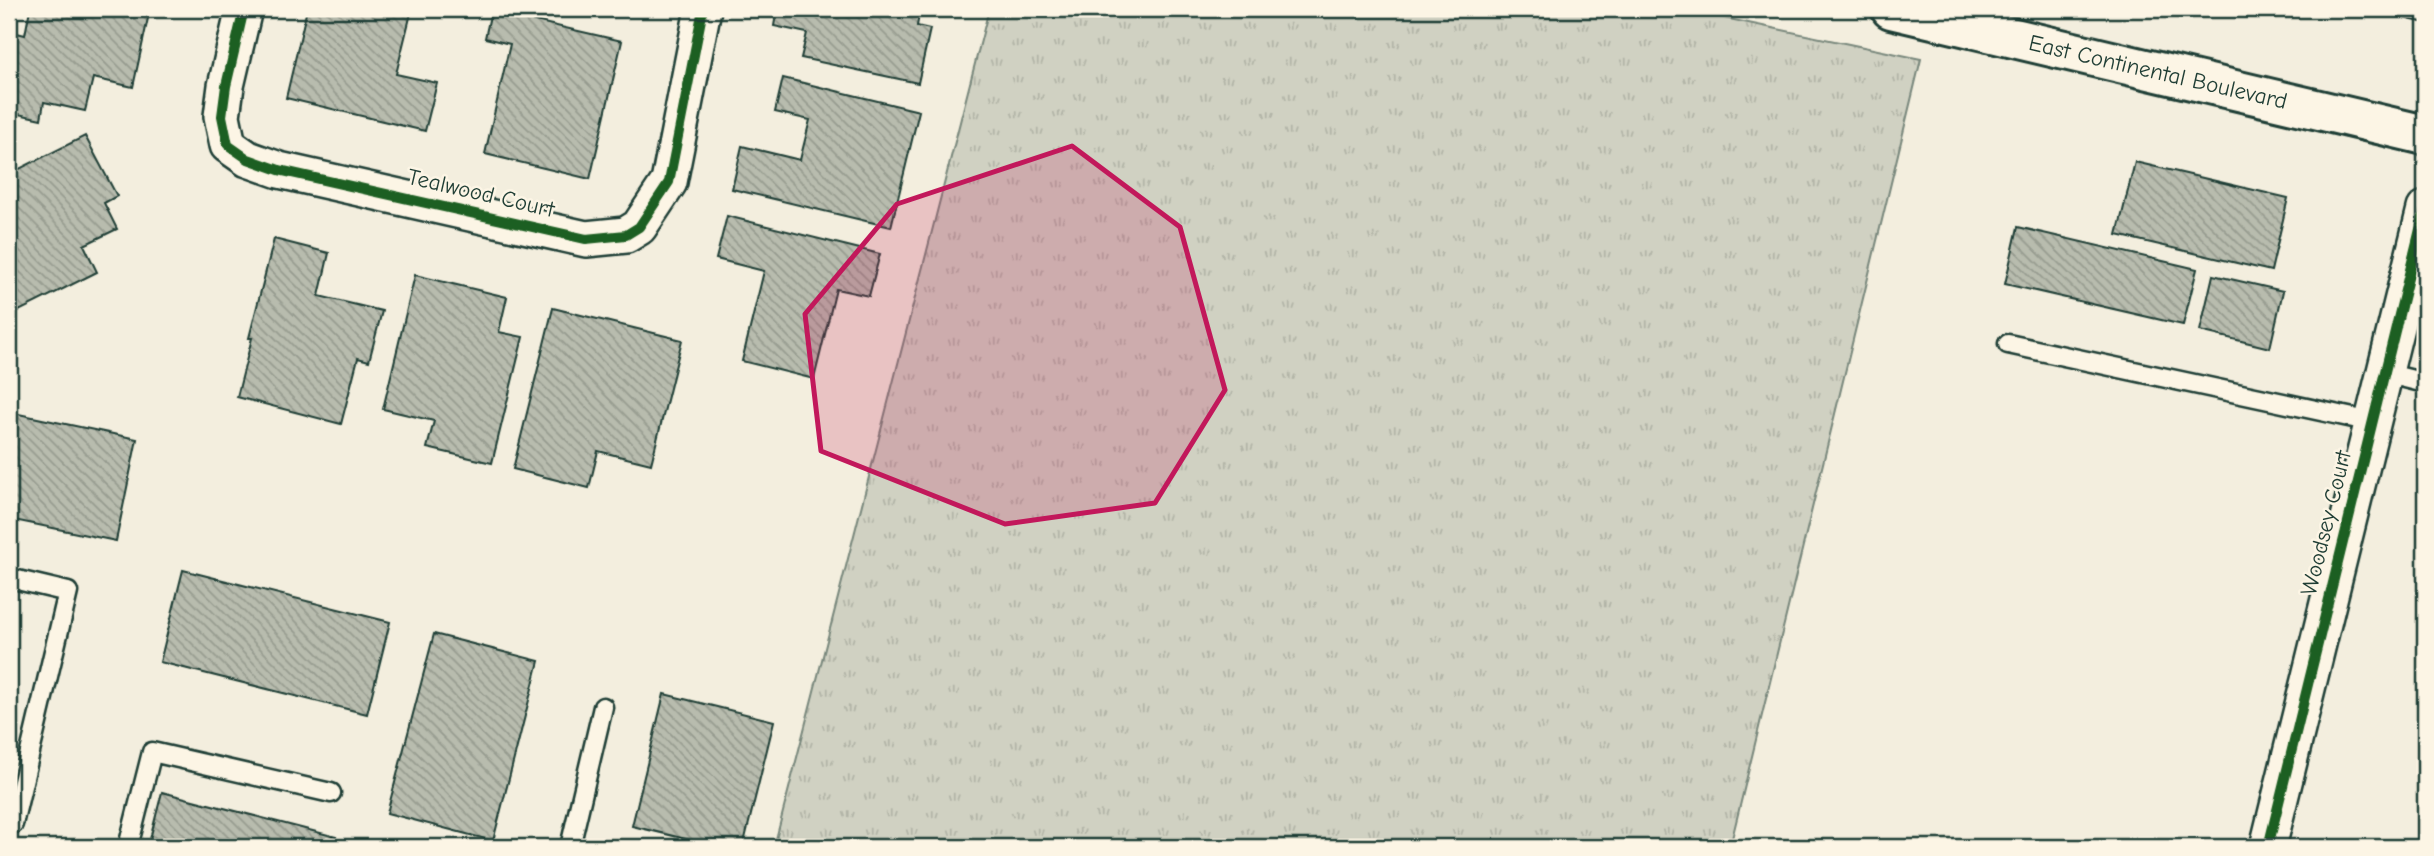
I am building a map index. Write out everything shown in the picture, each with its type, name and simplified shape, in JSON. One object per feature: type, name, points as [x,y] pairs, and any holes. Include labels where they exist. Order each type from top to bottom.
[{"type":"main road","name":"East Continental Boulevard","points":[[1891,9],[2425,135]]},
{"type":"street","name":"Tealwood Court","points":[[244,9],[226,86],[222,116],[228,145],[248,159],[279,170],[586,239],[626,235],[639,227],[668,182],[703,9]]},
{"type":"street","name":"Woodsey Court","points":[[2268,847],[2425,209]]},
{"type":"lane","points":[[2008,344],[2372,422]]},
{"type":"lane","points":[[2385,373],[2425,383]]},
{"type":"lane","points":[[9,578],[68,592],[13,824],[9,825]]},
{"type":"lane","points":[[570,847],[603,707]]},
{"type":"lane","points":[[128,847],[152,752],[331,793]]},
{"type":"highlighted area","points":[[1072,146],[1180,227],[1225,390],[1155,503],[1005,524],[821,451],[805,314],[897,204]]},
{"type":"green space","points":[[989,9],[1681,9],[1921,59],[1730,847],[774,847]]},
{"type":"building","points":[[30,9],[150,9],[133,87],[93,78],[85,111],[44,102],[41,119],[9,112],[9,31],[25,35]]},
{"type":"building","points":[[307,9],[412,9],[396,74],[437,83],[425,131],[286,98]]},
{"type":"building","points":[[777,9],[920,9],[917,26],[930,29],[918,83],[801,58],[807,33],[774,26]]},
{"type":"building","points":[[2365,9],[2425,9],[2425,23]]},
{"type":"building","points":[[491,11],[622,41],[590,179],[485,154],[510,44],[485,38]]},
{"type":"building","points":[[783,78],[919,111],[891,227],[732,189],[742,146],[800,160],[810,120],[775,112]]},
{"type":"building","points":[[85,136],[117,196],[104,203],[117,229],[84,245],[97,272],[9,316],[9,174]]},
{"type":"building","points":[[2135,162],[2288,198],[2271,271],[2117,235]]},
{"type":"building","points":[[727,216],[880,254],[869,296],[836,289],[814,379],[742,361],[764,271],[716,259]]},
{"type":"building","points":[[2018,227],[2197,269],[2183,325],[2005,284]]},
{"type":"building","points":[[274,239],[329,253],[319,296],[382,311],[369,361],[358,358],[341,424],[237,397]]},
{"type":"building","points":[[415,275],[507,297],[499,332],[523,337],[492,463],[427,448],[434,421],[383,409]]},
{"type":"building","points":[[2213,275],[2283,291],[2270,348],[2200,331]]},
{"type":"building","points":[[553,308],[682,340],[651,464],[598,451],[589,488],[513,469]]},
{"type":"building","points":[[9,412],[137,439],[116,541],[9,519]]},
{"type":"building","points":[[183,570],[390,622],[367,714],[160,662]]},
{"type":"building","points":[[434,634],[539,661],[493,841],[387,813]]},
{"type":"building","points":[[664,694],[774,721],[743,847],[719,847],[632,826]]},
{"type":"building","points":[[162,792],[336,837],[333,847],[148,847]]},
{"type":"cycle path","points":[[244,9],[226,86],[222,116],[228,145],[248,159],[279,170],[586,239],[626,235],[639,227],[669,182],[703,9]]},
{"type":"cycle path","points":[[2268,847],[2425,209]]}]
